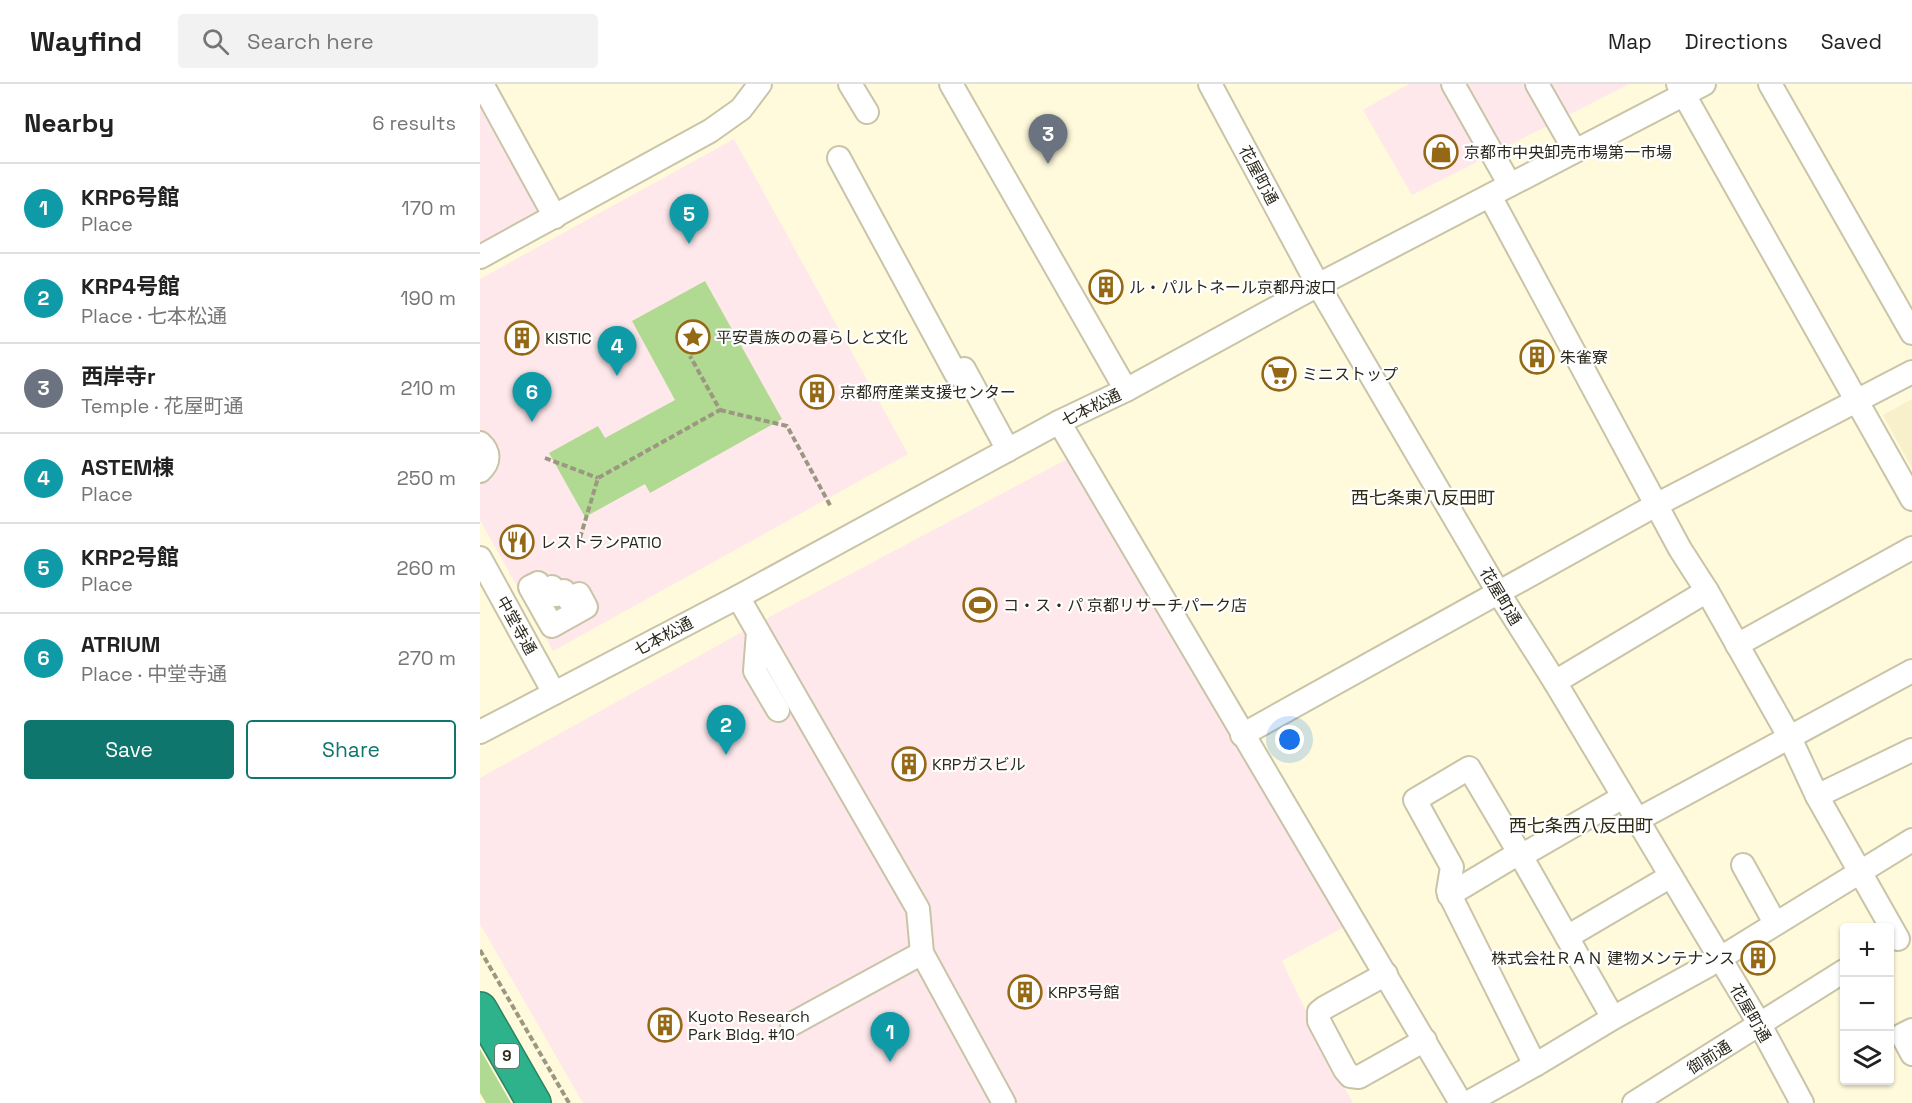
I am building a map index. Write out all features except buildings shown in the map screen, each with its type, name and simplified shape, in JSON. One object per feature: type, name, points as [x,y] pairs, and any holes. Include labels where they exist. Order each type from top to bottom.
[{"type":"highway","name":"9","points":[[480,1009],[534,1103]]},
{"type":"street","points":[[482,84],[555,217]]},
{"type":"street","points":[[480,257],[710,131],[741,109],[760,84]]},
{"type":"street","points":[[850,84],[867,112]]},
{"type":"street","points":[[951,84],[1126,390]]},
{"type":"street","name":"花屋町通","points":[[1210,84],[1318,285],[1498,592],[1555,682],[1760,1025],[1802,1103]]},
{"type":"street","points":[[1453,84],[1510,185]]},
{"type":"street","points":[[1537,84],[1575,151]]},
{"type":"street","points":[[1770,84],[1912,333]]},
{"type":"street","points":[[1689,88],[1912,499]]},
{"type":"street","name":"七本松通","points":[[480,732],[738,597],[1059,422],[1126,390],[1689,88]]},
{"type":"street","points":[[839,158],[956,374],[964,369],[1008,450]]},
{"type":"street","points":[[1490,196],[1656,506],[1790,738],[1817,796],[1859,871],[1900,938]]},
{"type":"street","points":[[1242,735],[1656,506],[1912,372]]},
{"type":"street","points":[[1059,422],[1461,1103]]},
{"type":"street","points":[[480,443],[486,449],[488,458],[480,471]]},
{"type":"street","points":[[1737,645],[1912,548]]},
{"type":"street","name":"中堂寺通","points":[[480,558],[554,693]]},
{"type":"street","points":[[1555,682],[1707,591]]},
{"type":"street","points":[[738,597],[918,909],[922,953],[1004,1103]]},
{"type":"street","points":[[758,632],[755,671],[778,710]]},
{"type":"street","points":[[1636,820],[1912,672]]},
{"type":"street","points":[[1817,796],[1912,750]]},
{"type":"street","points":[[1534,1065],[1449,895],[1452,867],[1415,800],[1469,768],[1613,1018]]},
{"type":"street","points":[[1449,895],[1623,797]]},
{"type":"street","points":[[1467,1103],[1496,1096],[1534,1065],[1709,965],[1718,957],[1912,840]]},
{"type":"street","points":[[1743,866],[1775,923]]},
{"type":"street","points":[[1567,937],[1671,876]]},
{"type":"street","points":[[792,1024],[922,953]]},
{"type":"street","name":"御前通","points":[[1635,1103],[1840,974]]},
{"type":"street","points":[[1386,975],[1319,1012],[1319,1020],[1345,1070],[1350,1076],[1359,1077],[1425,1040]]},
{"type":"street","points":[[1912,1030],[1902,1035],[1912,1054]]},
{"type":"path","points":[[690,356],[720,410]]},
{"type":"path","points":[[580,538],[598,478],[720,410],[787,426],[831,507]]},
{"type":"path","points":[[546,458],[598,478]]},
{"type":"path","points":[[480,950],[569,1103]]},
{"type":"shaded area","name":"京都市中央卸売市場第一市場","points":[[1409,84],[1629,84],[1412,195],[1363,110]]},
{"type":"shaded area","points":[[480,96],[545,215],[480,250]]},
{"type":"shaded area","points":[[734,139],[908,454],[553,651],[480,520],[480,279]]},
{"type":"shaded area","points":[[1912,399],[1912,468],[1883,415]]},
{"type":"shaded area","points":[[1069,458],[1346,926],[1282,961],[1353,1103],[583,1103],[480,924],[480,778],[749,628]]},
{"type":"green space","points":[[705,281],[782,419],[650,493],[645,484],[585,517],[549,453],[598,426],[605,438],[675,400],[632,321]]},
{"type":"green space","points":[[480,1049],[511,1103],[486,1103],[480,1093]]},
{"type":"place","name":"京都市中央卸売市場第一市場","points":[[1441,152]]},
{"type":"place","name":"西岸寺r","points":[[1048,164]]},
{"type":"place","name":"KRP2号館","points":[[689,244]]},
{"type":"place","name":"ル・パルトネール京都丹波口","points":[[1106,287]]},
{"type":"place","name":"平安貴族のの暮らしと文化","points":[[693,337]]},
{"type":"place","name":"KISTIC","points":[[522,338]]},
{"type":"place","name":"朱雀寮","points":[[1537,357]]},
{"type":"place","name":"ミニストップ","points":[[1279,374]]},
{"type":"place","name":"ASTEM棟","points":[[617,376]]},
{"type":"place","name":"京都府産業支援センター","points":[[817,392]]},
{"type":"place","name":"ATRIUM","points":[[532,422]]},
{"type":"place","name":"レストランPATIO","points":[[517,542]]},
{"type":"place","name":"コ・ス・パ 京都リサーチパーク店","points":[[980,605]]},
{"type":"place","name":"KRP4号館","points":[[726,755]]},
{"type":"place","name":"KRPガスビル","points":[[909,764]]},
{"type":"place","name":"株式会社ＲＡＮ 建物メンテナンス","points":[[1758,958]]},
{"type":"place","name":"KRP3号館","points":[[1025,992]]},
{"type":"place","name":"Kyoto Research Park Bldg. #10","points":[[665,1025]]},
{"type":"place","name":"KRP6号館","points":[[890,1062]]},
{"type":"district","name":"西七条東八反田町","points":[[1423,498]]},
{"type":"district","name":"西七条西八反田町","points":[[1581,826]]}]
